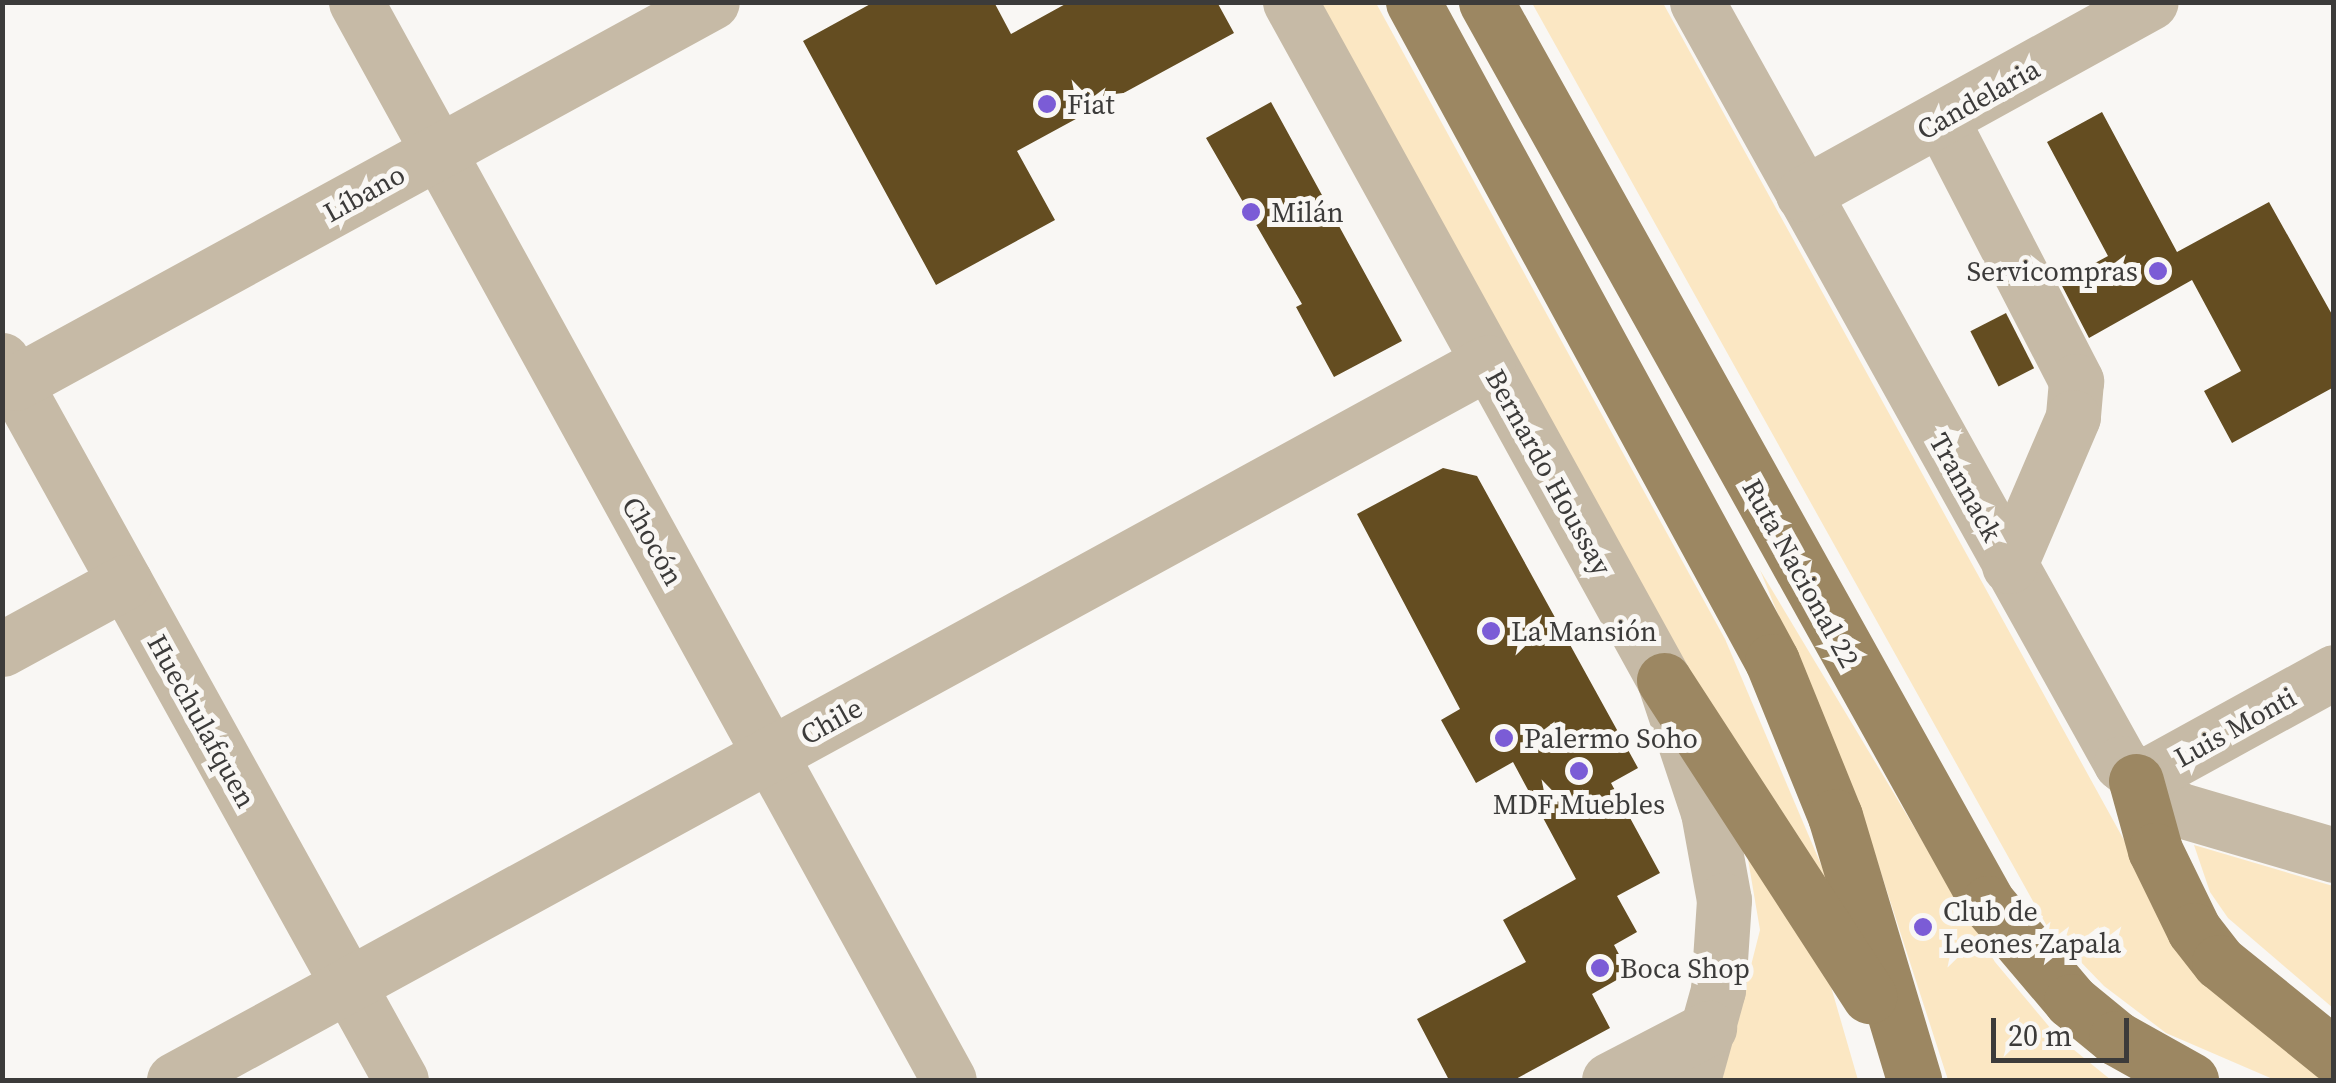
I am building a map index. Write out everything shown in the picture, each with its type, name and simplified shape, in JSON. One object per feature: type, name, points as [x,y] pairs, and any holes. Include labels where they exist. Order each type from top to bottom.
[{"type":"main road","points":[[1413,2],[1772,661],[1835,816],[1912,1080]]},
{"type":"main road","name":"Ruta Nacional 22","points":[[1486,2],[1988,903],[2071,1001],[2116,1038],[2191,1080]]},
{"type":"main road","points":[[1664,680],[1840,946],[1912,1080]]},
{"type":"main road","points":[[2136,781],[2155,850],[2194,930],[2230,971],[2334,1056]]},
{"type":"street","name":"Chocón","points":[[356,2],[949,1080]]},
{"type":"street","name":"Líbano","points":[[9,372],[438,152],[712,2]]},
{"type":"street","name":"Bernardo Houssay","points":[[1290,2],[1664,680],[1708,812],[1722,886],[1724,946],[1694,1080]]},
{"type":"street","name":"Trannack","points":[[1698,2],[2010,566],[2136,781]]},
{"type":"street","name":"Candelaria","points":[[1804,194],[2152,2]]},
{"type":"street","points":[[1941,119],[2076,381],[2073,418],[2010,566]]},
{"type":"street","name":"Chile","points":[[174,1080],[1488,362]]},
{"type":"street","name":"Huechulafquen","points":[[9,372],[401,1080]]},
{"type":"street","points":[[2,649],[124,582]]},
{"type":"street","name":"Luis Monti","points":[[2136,781],[2334,672]]},
{"type":"street","points":[[2136,781],[2204,819],[2334,855]]},
{"type":"street","points":[[1610,1080],[1708,1028]]},
{"type":"shaded area","points":[[1315,3],[1376,3],[1725,639],[1854,942],[1717,730]]},
{"type":"shaded area","points":[[1532,3],[1663,3],[2189,958],[2330,1080],[2275,1080],[2166,1033],[2104,986],[2048,928]]},
{"type":"shaded area","points":[[1760,570],[1995,962],[2057,1036],[2111,1080],[1948,1080],[1874,851]]},
{"type":"shaded area","points":[[1742,824],[1823,959],[1858,1080],[1722,1080],[1760,930]]},
{"type":"shaded area","points":[[2194,845],[2333,886],[2333,1008],[2228,918],[2210,892]]},
{"type":"building","points":[[874,2],[994,2],[1011,34],[1069,2],[1217,2],[1234,33],[1017,151],[1055,220],[936,285],[803,41]]},
{"type":"building","points":[[1271,102],[1402,341],[1334,377],[1296,307],[1302,304],[1206,138]]},
{"type":"building","points":[[2102,112],[2177,252],[2269,202],[2334,318],[2334,387],[2232,443],[2204,391],[2241,371],[2192,280],[2089,338],[2060,282],[2108,256],[2047,142]]},
{"type":"building","points":[[2006,313],[2034,368],[1999,386],[1970,331]]},
{"type":"building","points":[[1443,468],[1477,476],[1638,768],[1611,783],[1660,873],[1617,896],[1637,932],[1614,945],[1629,973],[1592,994],[1610,1028],[1514,1080],[1449,1080],[1417,1019],[1526,962],[1503,920],[1576,879],[1513,762],[1476,783],[1441,720],[1460,709],[1357,514]]},
{"type":"place","name":"Fiat","points":[[1047,104]]},
{"type":"place","name":"Milán","points":[[1251,212]]},
{"type":"place","name":"Servicompras","points":[[2158,271]]},
{"type":"place","name":"La Mansión","points":[[1491,631]]},
{"type":"place","name":"Palermo Soho","points":[[1504,738]]},
{"type":"place","name":"MDF Muebles","points":[[1579,771]]},
{"type":"place","name":"Club de Leones Zapala","points":[[1923,927]]},
{"type":"place","name":"Boca Shop","points":[[1600,968]]}]
